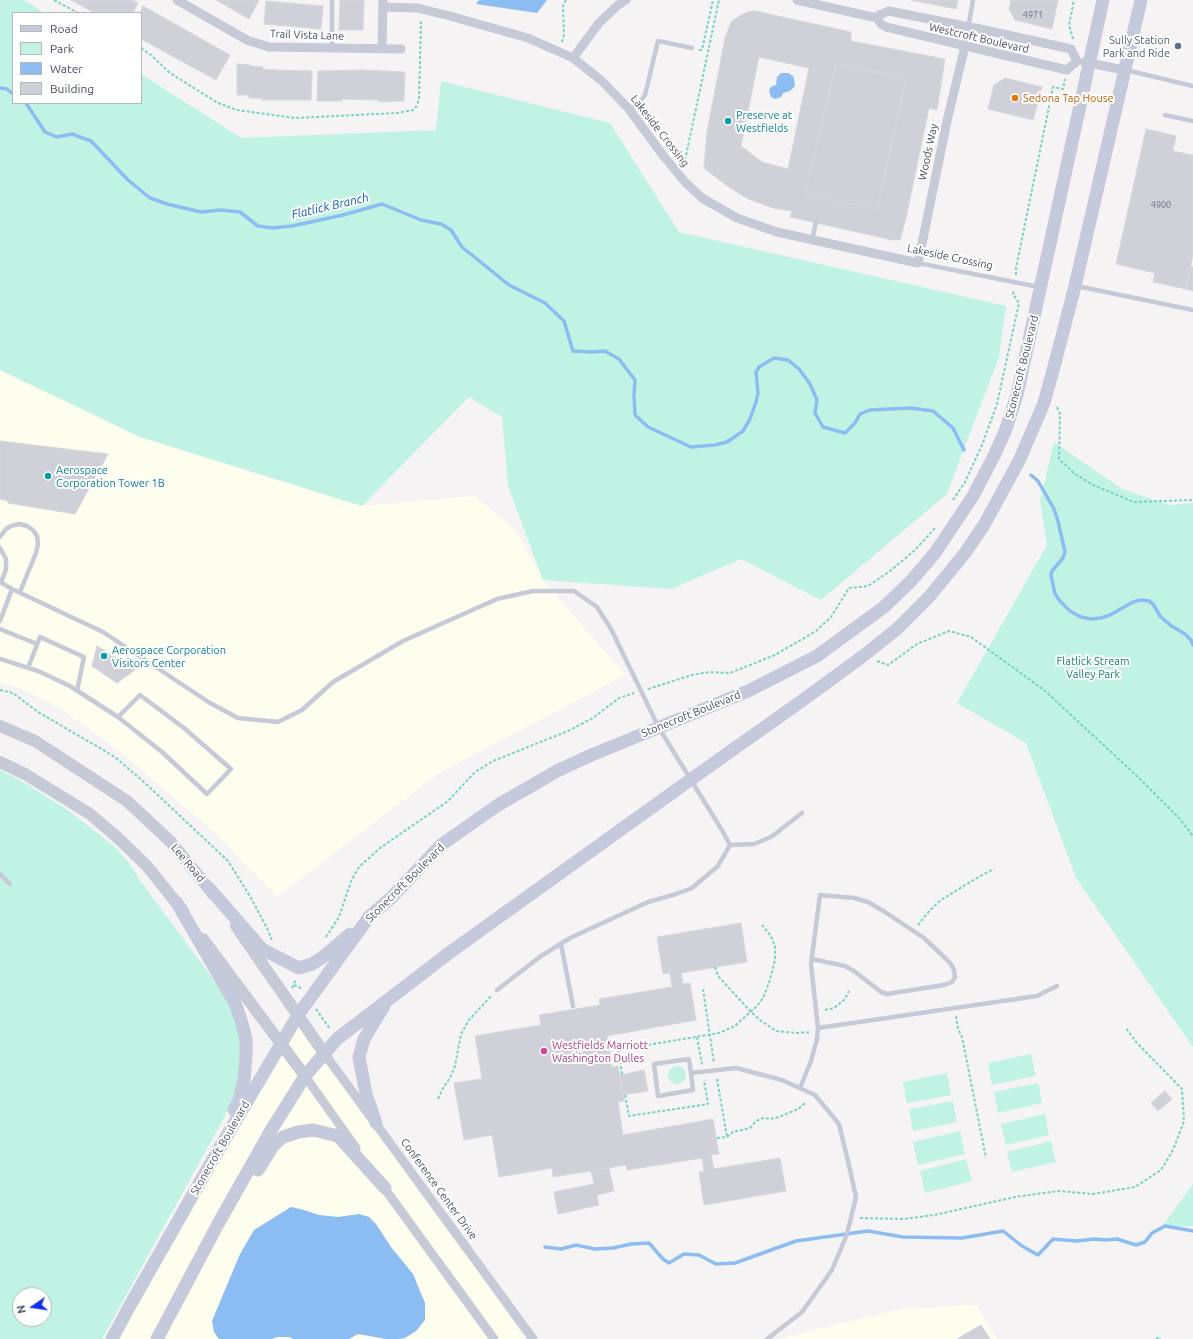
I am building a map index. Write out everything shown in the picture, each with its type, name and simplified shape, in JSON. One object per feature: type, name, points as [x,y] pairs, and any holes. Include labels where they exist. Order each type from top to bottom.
[{"type":"main road","name":"Stonecroft Boulevard","points":[[112,1339],[298,1015],[370,916],[392,898],[441,845],[498,805],[544,778],[589,756],[748,691],[817,656],[884,607],[911,581],[936,553],[973,496],[994,456],[1006,429],[1017,395],[1041,287],[1083,62],[1103,0]]},
{"type":"main road","points":[[157,1339],[266,1139],[305,1076],[337,1039],[456,949],[863,656],[897,629],[923,603],[965,553],[984,525],[1019,461],[1044,403],[1056,363],[1075,286],[1141,0]]},
{"type":"main road","points":[[209,888],[262,949],[299,968],[312,964],[323,958],[370,916]]},
{"type":"main road","points":[[177,903],[235,1003],[246,1039],[244,1080],[239,1101],[193,1196]]},
{"type":"main road","points":[[376,1123],[366,1094],[359,1057],[364,1039],[388,1000]]},
{"type":"main road","points":[[165,1323],[197,1281],[261,1164],[273,1146],[284,1137],[298,1132],[313,1130],[338,1136],[385,1188]]},
{"type":"street","name":"Trail Vista Lane","points":[[177,0],[247,40],[260,45],[277,48],[401,49]]},
{"type":"street","points":[[573,58],[604,18],[626,0]]},
{"type":"street","name":"Westcroft Boulevard","points":[[797,0],[877,18],[881,24],[886,27],[1067,70],[1083,62],[1071,49],[969,27],[889,12],[884,13],[877,18]]},
{"type":"street","name":"Lakeside Crossing","points":[[383,3],[417,8],[509,32],[528,38],[573,58],[602,81],[630,109],[681,178],[702,198],[737,218],[777,232],[918,263]]},
{"type":"street","points":[[382,48],[383,3]]},
{"type":"street","name":"Woods Way","points":[[918,263],[946,128],[965,46]]},
{"type":"street","points":[[1083,62],[1124,70]]},
{"type":"street","name":"Lee Road","points":[[0,726],[35,741],[127,801],[171,842],[209,888],[324,1054]]},
{"type":"street","points":[[0,762],[25,774],[90,814],[147,866],[177,903],[281,1043],[494,1339]]},
{"type":"street","name":"Conference Center Drive","points":[[324,1054],[533,1339]]},
{"type":"lane","points":[[332,0],[332,48]]},
{"type":"lane","points":[[965,46],[973,0]]},
{"type":"lane","points":[[630,109],[645,95],[658,41],[692,48]]},
{"type":"lane","points":[[1124,70],[1193,86]]},
{"type":"lane","points":[[1165,115],[1193,121]]},
{"type":"lane","points":[[812,240],[816,222]]},
{"type":"lane","name":"Lakeside Crossing","points":[[918,263],[1041,287]]},
{"type":"lane","points":[[1075,286],[1193,310]]},
{"type":"lane","points":[[0,537],[6,529],[19,524],[27,526],[33,530],[37,536],[38,544],[36,553],[20,592]]},
{"type":"lane","points":[[0,548],[6,559],[6,568],[0,583],[103,632],[210,703],[238,718],[278,722],[302,710],[333,682],[403,641],[497,599],[533,591],[574,591],[597,607],[611,629],[659,728],[730,845]]},
{"type":"lane","points":[[0,621],[12,589]]},
{"type":"lane","points":[[0,629],[37,644]]},
{"type":"lane","points":[[28,668],[40,637],[84,657],[77,691]]},
{"type":"lane","points":[[0,660],[38,671],[77,691],[118,717],[162,752],[208,794],[231,769],[184,728],[140,695],[118,717]]},
{"type":"lane","points":[[730,845],[754,844],[771,837],[802,813]]},
{"type":"lane","points":[[497,990],[541,956],[570,938],[648,902],[692,888],[718,866],[730,845]]},
{"type":"lane","points":[[0,874],[10,884]]},
{"type":"lane","points":[[800,1088],[811,1061],[818,1030],[812,959],[820,895],[854,898],[868,902],[915,931],[951,964],[955,977],[952,982],[944,985],[887,994],[881,992],[854,971],[845,966],[812,959]]},
{"type":"lane","points":[[561,944],[573,1006]]},
{"type":"lane","points":[[818,1030],[1037,996],[1057,986]]},
{"type":"lane","points":[[689,1058],[691,1073],[693,1090],[658,1096],[654,1064],[689,1058]]},
{"type":"lane","points":[[691,1073],[736,1068],[782,1080],[815,1095],[839,1124],[856,1197],[847,1234],[832,1270],[802,1312],[768,1339]]},
{"type":"path","points":[[54,0],[76,12]]},
{"type":"path","points":[[558,51],[564,35],[563,6],[566,0]]},
{"type":"path","points":[[692,48],[702,50],[713,0]]},
{"type":"path","points":[[681,178],[719,0]]},
{"type":"path","points":[[1073,39],[1068,25],[1074,0]]},
{"type":"path","points":[[142,49],[170,73],[218,103],[238,110],[295,118],[404,112],[413,110],[419,100],[421,24],[417,8]]},
{"type":"path","points":[[1112,36],[1120,38]]},
{"type":"path","points":[[953,501],[965,482],[982,445],[997,404],[1018,303],[1013,294],[1016,283],[1016,268],[1053,87],[1062,89],[1066,76]]},
{"type":"path","points":[[1044,403],[1057,407],[1060,414],[1059,459],[1075,474],[1093,485],[1134,502],[1193,500]]},
{"type":"path","points":[[325,938],[339,917],[351,881],[359,867],[380,848],[448,802],[475,772],[493,761],[568,732],[594,718],[619,698],[692,675],[710,672],[730,673],[775,655],[816,631],[831,617],[849,588],[868,586],[890,571],[914,551],[937,526]]},
{"type":"path","points":[[863,656],[888,665],[917,644],[949,631],[971,637],[1044,690],[1138,777],[1179,818],[1193,836]]},
{"type":"path","points":[[0,690],[12,693],[38,712],[115,757],[194,828],[228,861],[234,869],[268,928],[273,943]]},
{"type":"path","points":[[915,931],[930,910],[941,900],[994,869]]},
{"type":"path","points":[[622,1074],[618,1050],[718,1033],[735,1026],[750,1012],[763,998],[769,983],[775,960],[775,947],[771,936],[762,925]]},
{"type":"path","points":[[715,967],[718,976],[750,1012],[776,1031],[798,1034],[818,1030]]},
{"type":"path","points":[[294,985],[301,988]]},
{"type":"path","points":[[438,1099],[455,1066],[462,1034],[469,1020],[497,990]]},
{"type":"path","points":[[817,1012],[834,1008],[845,998],[849,990]]},
{"type":"path","points":[[316,1008],[331,1030]]},
{"type":"path","points":[[954,1008],[958,1029],[962,1037],[986,1158]]},
{"type":"path","points":[[851,1218],[904,1219],[934,1215],[1015,1196],[1058,1191],[1093,1194],[1134,1187],[1161,1170],[1174,1150],[1184,1121],[1182,1089],[1136,1042],[1126,1028]]},
{"type":"path","points":[[716,1138],[727,1137],[733,1132],[750,1128],[756,1121],[763,1118],[770,1119],[779,1117],[798,1109],[805,1103]]},
{"type":"path","points":[[1156,1339],[1159,1337],[1160,1339]]},
{"type":"shaded area","points":[[0,370],[140,437],[361,506],[475,496],[517,532],[543,580],[625,675],[439,773],[277,897],[215,833],[124,755],[63,710],[19,687],[0,683]]},
{"type":"shaded area","points":[[298,1015],[526,1339],[119,1339]]},
{"type":"shaded area","points":[[976,1305],[997,1339],[777,1339],[902,1309]]},
{"type":"green space","points":[[0,0],[24,0],[42,12],[12,12],[12,104],[142,104],[142,75],[241,138],[436,130],[441,81],[610,123],[679,232],[1006,306],[999,357],[947,494],[821,600],[741,559],[671,589],[543,580],[508,486],[502,417],[469,397],[362,506],[140,437],[0,370]]},
{"type":"green space","name":"Flatlick Stream Valley Park","points":[[1054,442],[1122,489],[1169,505],[1193,503],[1193,1047],[1076,878],[1026,743],[957,703],[1047,545],[1040,500]]},
{"type":"green space","points":[[0,770],[25,783],[72,813],[116,848],[127,860],[139,879],[225,995],[239,1025],[242,1062],[234,1096],[225,1116],[102,1339],[0,1339]]},
{"type":"green space","points":[[1031,1054],[1036,1076],[992,1085],[988,1063]]},
{"type":"green space","points":[[677,1066],[683,1069],[686,1075],[683,1081],[677,1084],[671,1081],[668,1075],[671,1069]]},
{"type":"green space","points":[[947,1073],[951,1095],[907,1103],[903,1082]]},
{"type":"green space","points":[[1038,1083],[1042,1103],[998,1113],[994,1092]]},
{"type":"green space","points":[[953,1101],[957,1122],[913,1131],[909,1109]]},
{"type":"green space","points":[[1045,1114],[1049,1135],[1006,1145],[1001,1124]]},
{"type":"green space","points":[[960,1131],[965,1154],[918,1165],[913,1142]]},
{"type":"green space","points":[[1051,1141],[1056,1162],[1012,1172],[1007,1152]]},
{"type":"green space","points":[[966,1159],[972,1181],[925,1193],[920,1171]]},
{"type":"green space","points":[[1193,1184],[1193,1226],[1162,1227]]},
{"type":"water","points":[[479,0],[547,0],[537,13],[476,4]]},
{"type":"water","points":[[781,73],[788,73],[793,76],[795,86],[790,91],[783,93],[781,97],[775,99],[771,97],[769,90],[772,86],[776,85],[777,77]]},
{"type":"water","points":[[291,1207],[319,1215],[338,1217],[359,1214],[369,1217],[376,1224],[391,1247],[413,1274],[425,1303],[425,1320],[416,1331],[405,1338],[399,1339],[386,1339],[358,1334],[349,1339],[293,1339],[290,1337],[278,1337],[272,1339],[219,1339],[214,1332],[212,1321],[240,1254],[254,1230]]},
{"type":"building","points":[[71,0],[132,0],[138,3],[134,12],[93,12]]},
{"type":"building","points":[[216,0],[259,0],[249,19]]},
{"type":"building","points":[[340,0],[364,0],[363,30],[339,30]]},
{"type":"building","points":[[911,0],[958,0],[956,9]]},
{"type":"building","points":[[1011,0],[1058,0],[1052,29],[1015,20],[1009,9]]},
{"type":"building","points":[[266,1],[323,6],[321,29],[264,24]]},
{"type":"building","points":[[143,6],[230,55],[216,80],[142,40],[142,12],[140,12]]},
{"type":"building","name":"Preserve at Westfields","points":[[755,11],[851,32],[851,41],[945,59],[937,110],[929,108],[900,240],[892,240],[790,217],[792,211],[773,208],[748,199],[726,185],[704,168],[707,132],[725,38],[731,22],[748,12]],"holes":[[[759,57],[809,68],[788,169],[762,162],[741,146]],[[836,64],[906,78],[877,209],[805,194]]]},
{"type":"building","points":[[237,64],[263,67],[263,69],[312,71],[311,100],[262,100],[262,98],[249,98],[249,95],[237,95]]},
{"type":"building","points":[[836,64],[906,78],[877,209],[805,194]]},
{"type":"building","points":[[362,70],[405,72],[404,101],[379,102],[379,100],[342,99],[342,101],[317,101],[318,71]]},
{"type":"building","name":"Sedona Tap House","points":[[1005,78],[1042,87],[1033,120],[988,109],[994,85]]},
{"type":"building","points":[[1146,129],[1176,136],[1173,151],[1193,155],[1193,254],[1186,289],[1153,282],[1155,273],[1116,264]]},
{"type":"building","points":[[1190,267],[1193,267],[1193,291],[1186,289]]},
{"type":"building","name":"Aerospace Corporation Tower 1B","points":[[0,441],[108,454],[75,514],[8,503],[8,501],[0,499]]},
{"type":"building","name":"Aerospace Corporation Visitors Center","points":[[97,646],[135,670],[117,683],[92,666]]},
{"type":"building","name":"Westfields Marriott Washington Dulles","points":[[741,923],[747,962],[681,973],[683,984],[690,983],[696,1020],[607,1036],[612,1067],[618,1066],[624,1101],[618,1102],[623,1135],[713,1119],[719,1154],[711,1155],[714,1169],[780,1158],[786,1191],[704,1205],[699,1172],[704,1171],[702,1158],[627,1170],[626,1165],[553,1177],[552,1168],[499,1177],[492,1135],[464,1140],[454,1083],[482,1079],[475,1036],[541,1025],[539,1015],[600,1005],[599,999],[672,987],[670,973],[663,974],[657,937]]},
{"type":"building","points":[[644,1070],[648,1091],[623,1095],[620,1075]]},
{"type":"building","points":[[1165,1091],[1172,1099],[1158,1111],[1151,1103]]},
{"type":"building","points":[[609,1168],[614,1191],[597,1195],[599,1205],[558,1214],[554,1192],[594,1184],[591,1171]]},
{"type":"building","points":[[981,1325],[990,1339],[957,1339],[965,1334]]},
{"type":"waterway","name":"Flatlick Branch","points":[[0,88],[7,89],[12,93]]},
{"type":"waterway","name":"Flatlick Branch","points":[[27,104],[45,132],[57,137],[72,134],[91,141],[128,180],[150,198],[167,204],[201,212],[221,210],[240,212],[258,226],[272,228],[292,226],[343,215],[382,204],[421,220],[441,224],[451,230],[462,247],[509,285],[545,303],[564,321],[573,351],[605,351],[619,359],[635,380],[635,415],[648,427],[691,447],[715,445],[727,442],[743,431],[750,419],[758,393],[756,372],[759,367],[774,358],[788,360],[799,369],[810,384],[817,400],[815,413],[823,427],[845,433],[855,423],[860,414],[870,410],[911,408],[933,411],[953,428],[964,450]]},
{"type":"waterway","name":"Flatlick Branch","points":[[1031,475],[1038,481],[1054,509],[1058,521],[1065,552],[1063,558],[1052,571],[1051,575],[1055,594],[1060,601],[1070,611],[1081,617],[1091,619],[1110,615],[1133,602],[1141,600],[1149,601],[1153,604],[1160,616],[1170,625],[1185,634],[1191,640],[1193,645]]},
{"type":"waterway","points":[[545,1247],[561,1249],[576,1245],[595,1249],[649,1243],[663,1259],[669,1263],[684,1254],[699,1255],[716,1264],[735,1263],[796,1241],[868,1231],[903,1237],[962,1238],[1003,1231],[1022,1246],[1038,1255],[1053,1239],[1076,1241],[1117,1239],[1136,1245],[1145,1242],[1152,1233],[1165,1226],[1193,1231]]},
{"type":"place","name":"Sully Station Park and Ride","points":[[1178,46]]},
{"type":"place","name":"Sedona Tap House","points":[[1015,98]]},
{"type":"place","name":"Preserve at Westfields","points":[[728,121]]},
{"type":"place","name":"Aerospace Corporation Tower 1B","points":[[48,476]]},
{"type":"place","name":"Aerospace Corporation Visitors Center","points":[[104,656]]},
{"type":"place","name":"Westfields Marriott Washington Dulles","points":[[544,1051]]}]
